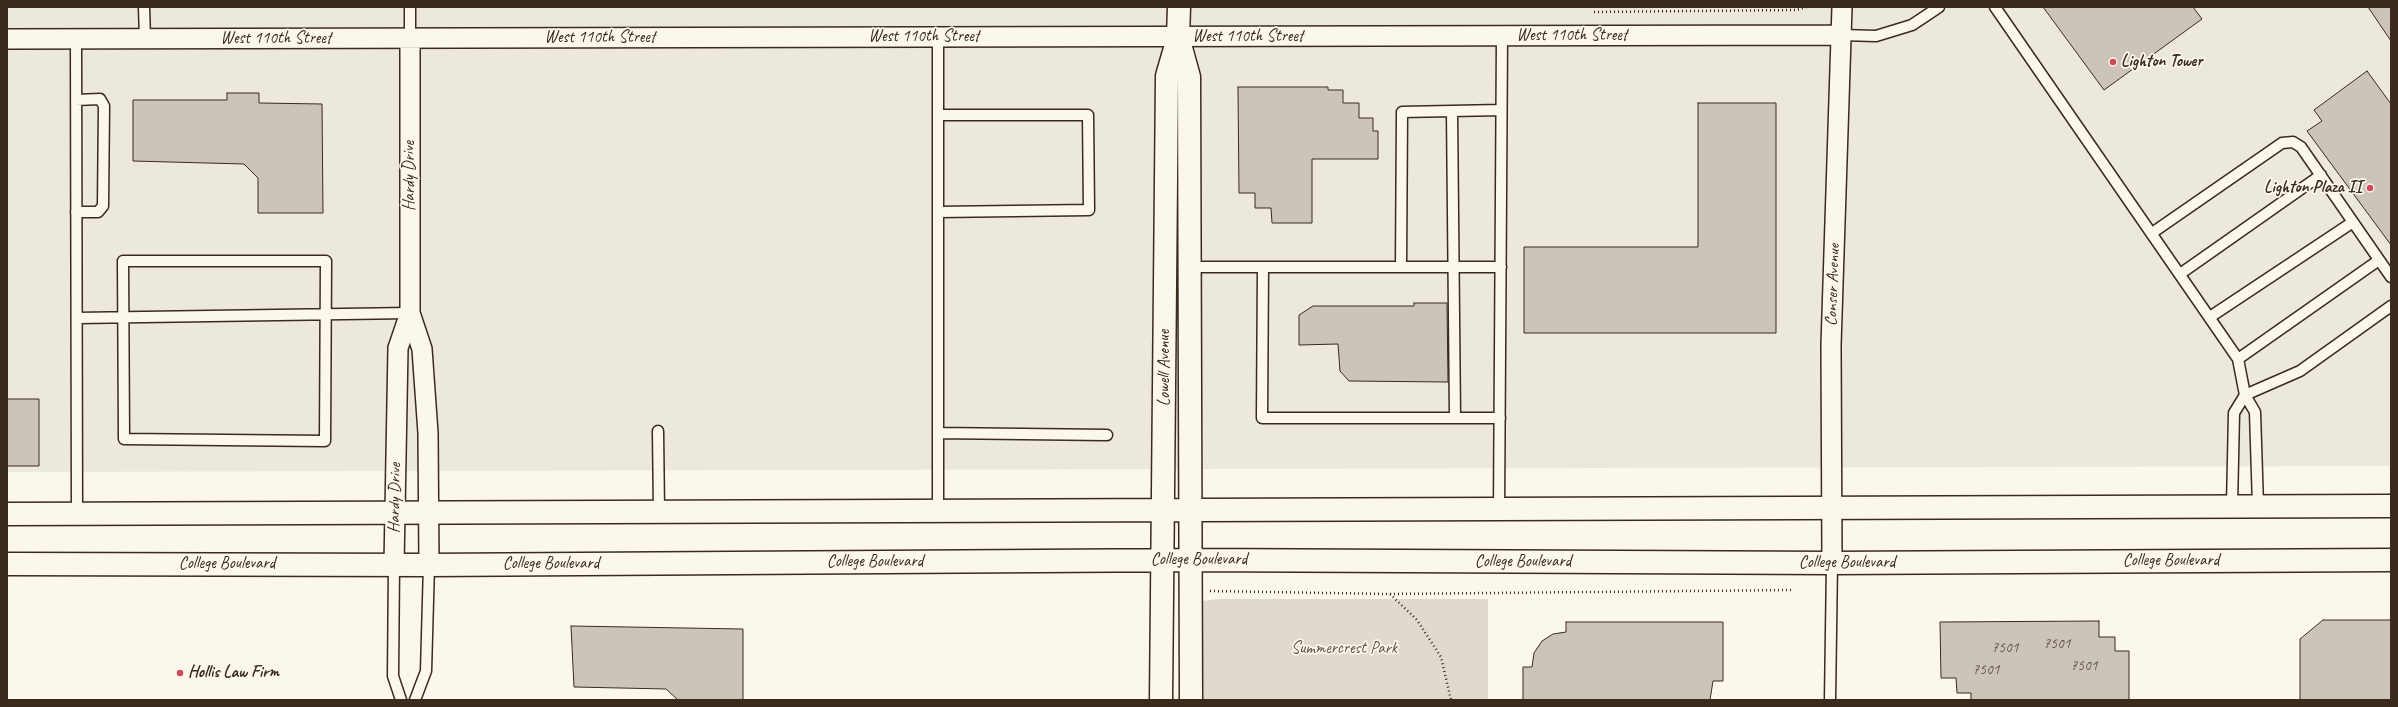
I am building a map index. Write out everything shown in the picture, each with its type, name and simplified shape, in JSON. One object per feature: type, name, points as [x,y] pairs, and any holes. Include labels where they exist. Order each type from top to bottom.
[{"type":"main road","name":"Lowell Avenue","points":[[1161,700],[1167,76],[1178,37],[1179,7]]},
{"type":"main road","name":"Lowell Avenue","points":[[1178,37],[1189,77],[1191,700]]},
{"type":"main road","points":[[7,514],[430,514],[2391,506]]},
{"type":"main road","name":"College Boulevard","points":[[7,564],[429,565],[1163,560],[1832,563],[2391,560]]},
{"type":"street","name":"Conser Avenue","points":[[1832,563],[1831,346],[1842,7]]},
{"type":"street","name":"West 110th Street","points":[[7,39],[1841,35]]},
{"type":"street","name":"Hardy Drive","points":[[410,39],[410,313],[422,349],[430,514],[429,565]]},
{"type":"street","name":"Hardy Drive","points":[[394,565],[398,348],[410,313]]},
{"type":"lane","points":[[144,7],[145,39]]},
{"type":"lane","points":[[410,7],[410,39]]},
{"type":"lane","points":[[1841,35],[1876,36],[1912,25],[1939,7]]},
{"type":"lane","points":[[1995,7],[2238,359],[2245,396],[2255,412],[2258,506]]},
{"type":"lane","points":[[1499,510],[1502,36]]},
{"type":"lane","points":[[938,37],[938,512]]},
{"type":"lane","points":[[76,39],[77,514]]},
{"type":"lane","points":[[76,100],[100,99],[104,106],[103,206],[98,212],[76,212]]},
{"type":"lane","points":[[1401,267],[1402,112],[1502,110]]},
{"type":"lane","points":[[1452,111],[1452,267],[1455,418]]},
{"type":"lane","points":[[938,115],[1088,115],[1089,210],[938,212]]},
{"type":"lane","points":[[2152,233],[2282,143],[2293,142],[2302,147],[2391,277]]},
{"type":"lane","points":[[2180,274],[2321,175]]},
{"type":"lane","points":[[2210,318],[2353,222]]},
{"type":"lane","points":[[2238,359],[2379,260]]},
{"type":"lane","points":[[123,261],[326,261],[327,314],[325,441],[124,440],[123,317],[123,261]]},
{"type":"lane","points":[[1263,267],[1262,418],[1500,418]]},
{"type":"lane","points":[[1190,268],[1500,267]]},
{"type":"lane","points":[[2232,506],[2234,413],[2245,396],[2300,371],[2391,306]]},
{"type":"lane","points":[[77,318],[410,313]]},
{"type":"lane","points":[[658,431],[658,512]]},
{"type":"lane","points":[[938,433],[1107,435]]},
{"type":"lane","points":[[1830,700],[1832,563]]},
{"type":"lane","points":[[394,565],[393,676],[401,700]]},
{"type":"lane","points":[[415,700],[426,671],[429,565]]},
{"type":"path","points":[[1594,12],[1796,10],[1807,7]]},
{"type":"path","points":[[1208,591],[1390,594],[1794,590]]},
{"type":"path","points":[[1390,594],[1418,620],[1441,657],[1451,700]]},
{"type":"shaded area","points":[[7,7],[2391,7],[2391,466],[7,472]]},
{"type":"green space","name":"Summercrest Park","points":[[1218,599],[1488,599],[1488,700],[1200,700],[1203,601]]},
{"type":"building","name":"Lighton Tower","points":[[2043,7],[2193,7],[2202,19],[2104,90]]},
{"type":"building","points":[[2368,7],[2391,7],[2391,41]]},
{"type":"building","name":"Lighton Plaza II","points":[[2367,71],[2391,104],[2391,245],[2307,131],[2322,121],[2314,110]]},
{"type":"building","points":[[1238,87],[1328,87],[1328,90],[1343,90],[1343,103],[1359,103],[1359,118],[1373,118],[1373,131],[1378,131],[1378,159],[1312,159],[1312,223],[1272,223],[1271,208],[1255,208],[1255,193],[1239,193]]},
{"type":"building","points":[[227,93],[259,93],[259,103],[322,104],[323,213],[258,213],[258,178],[244,164],[133,161],[133,100],[227,100]]},
{"type":"building","points":[[1698,103],[1776,103],[1776,333],[1524,333],[1524,247],[1698,247]]},
{"type":"building","points":[[1414,303],[1447,303],[1448,382],[1349,381],[1340,371],[1338,344],[1299,345],[1299,315],[1313,306],[1414,306]]},
{"type":"building","points":[[7,399],[39,399],[39,466],[7,466]]},
{"type":"building","points":[[2323,620],[2391,620],[2391,700],[2300,700],[2300,639]]},
{"type":"building","points":[[2099,621],[2099,637],[2115,637],[2115,651],[2129,651],[2129,700],[1971,700],[1971,693],[1957,693],[1956,678],[1941,678],[1940,622]]},
{"type":"building","points":[[1566,622],[1723,622],[1723,681],[1713,681],[1710,700],[1523,700],[1523,667],[1532,667],[1534,653],[1542,641],[1553,634],[1566,632]]},
{"type":"building","points":[[571,626],[743,629],[743,700],[678,700],[666,689],[574,687]]},
{"type":"place","name":"Lighton Tower","points":[[2113,62]]},
{"type":"place","name":"Lighton Plaza II","points":[[2370,188]]},
{"type":"place","name":"Hollis Law Firm","points":[[180,673]]}]
